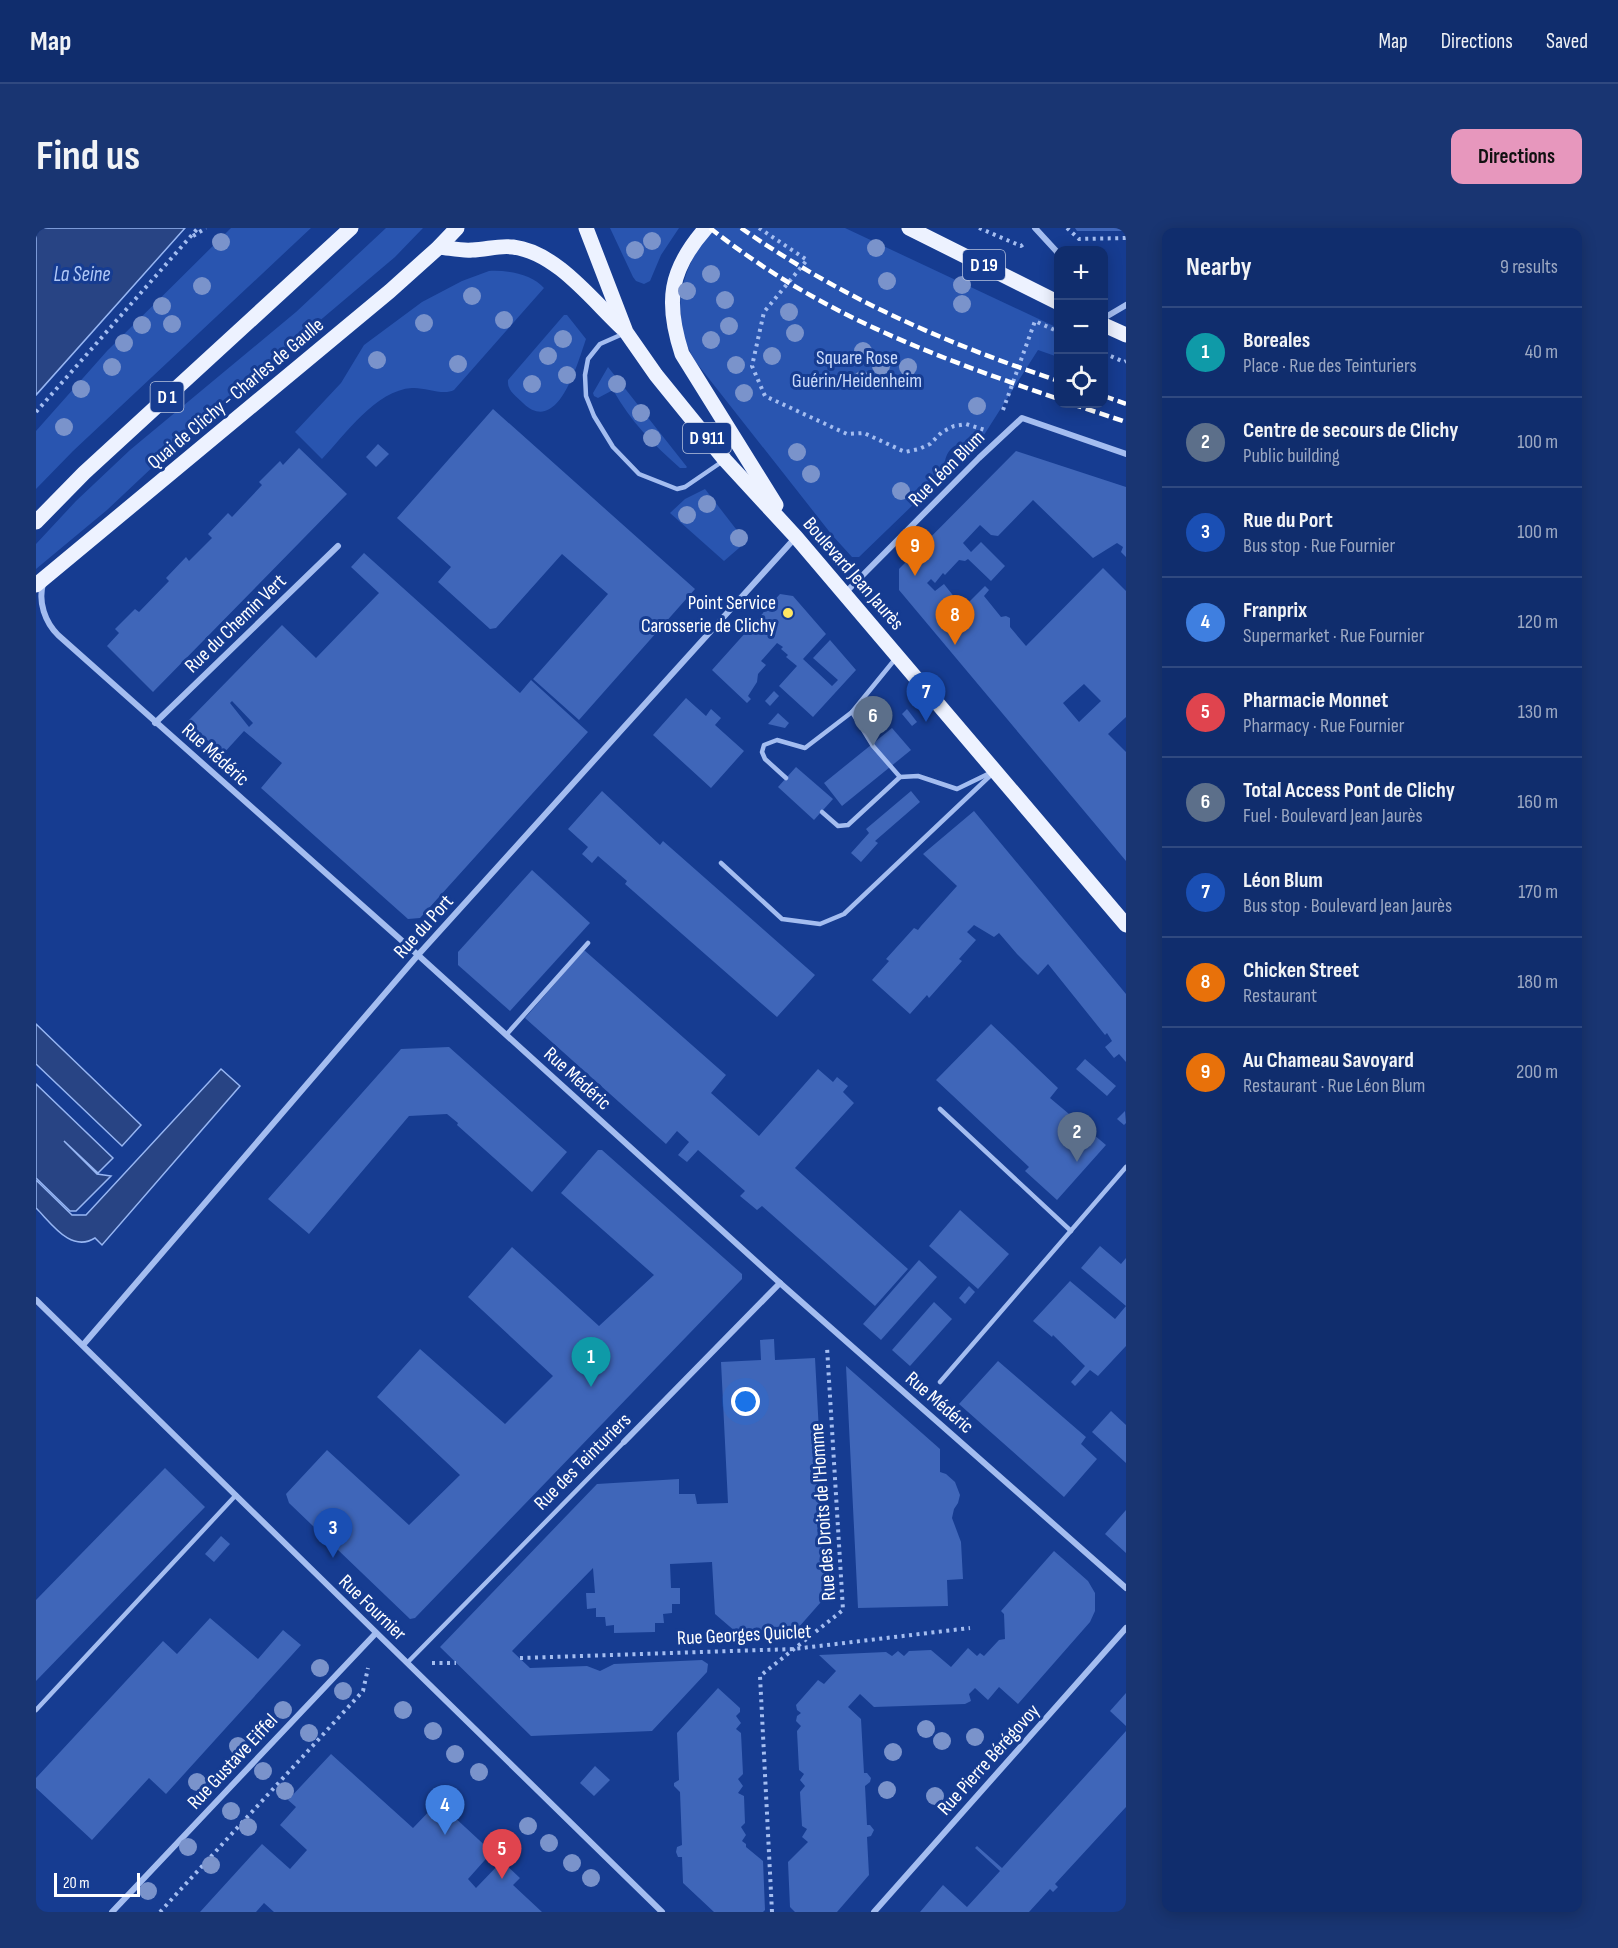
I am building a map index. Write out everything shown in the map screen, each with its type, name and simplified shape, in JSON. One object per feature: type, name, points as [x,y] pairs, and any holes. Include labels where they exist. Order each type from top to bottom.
[{"type":"main road","name":"Quai de Clichy - Charles de Gaulle","points":[[36,522],[84,473],[351,228]]},
{"type":"main road","name":"Quai de Clichy - Charles de Gaulle","points":[[42,581],[236,420],[439,247],[457,228]]},
{"type":"main road","name":"Boulevard Jean Jaurès","points":[[586,228],[626,332],[656,375],[725,460],[796,537],[1126,925]]},
{"type":"main road","points":[[706,228],[693,242],[673,283],[671,304],[674,330],[688,363],[796,537]]},
{"type":"main road","name":"D 19","points":[[909,228],[1054,300]]},
{"type":"main road","name":"D 911","points":[[439,247],[472,250],[503,246],[523,248],[561,269],[626,332]]},
{"type":"main road","points":[[1108,327],[1126,335]]},
{"type":"street","points":[[1035,228],[1054,249]]},
{"type":"street","points":[[1108,316],[1126,305]]},
{"type":"street","name":"Rue Léon Blum","points":[[844,594],[1022,418],[1126,454]]},
{"type":"street","name":"Rue du Port","points":[[83,1345],[418,955],[796,537]]},
{"type":"street","name":"Rue du Chemin Vert","points":[[156,723],[338,546]]},
{"type":"street","name":"Rue Médéric","points":[[42,581],[41,599],[44,613],[52,629],[418,955],[780,1283],[1126,1588]]},
{"type":"street","name":"Rue des Teinturiers","points":[[624,1442],[780,1283]]},
{"type":"street","name":"Rue Fournier","points":[[36,1300],[662,1912]]},
{"type":"street","name":"Rue Pierre Bérégovoy","points":[[874,1912],[1126,1628]]},
{"type":"street","name":"Rue Gustave Eiffel","points":[[112,1912],[376,1633]]},
{"type":"lane","points":[[626,332],[600,344],[588,359],[585,375],[586,396],[594,416],[613,447],[639,474],[677,489],[685,487],[725,460]]},
{"type":"lane","points":[[786,778],[765,759],[762,752],[764,745],[777,740],[805,748],[852,712],[898,656]]},
{"type":"lane","points":[[852,712],[873,746],[900,777]]},
{"type":"lane","points":[[822,812],[838,826],[848,825],[900,777],[918,776],[957,789],[995,771]]},
{"type":"lane","points":[[722,863],[782,919],[820,924],[844,914],[995,771]]},
{"type":"lane","points":[[506,1035],[588,943]]},
{"type":"lane","points":[[940,1109],[1071,1231]]},
{"type":"lane","points":[[940,1382],[1126,1167]]},
{"type":"lane","name":"Rue des Teinturiers","points":[[407,1663],[624,1442]]},
{"type":"lane","points":[[36,1710],[236,1495]]},
{"type":"path","points":[[36,412],[198,228]]},
{"type":"path","points":[[187,240],[206,228]]},
{"type":"path","points":[[759,228],[807,260],[764,312],[752,366],[765,396],[848,434],[864,434],[905,452],[930,444],[942,432],[954,426],[966,424],[994,433]]},
{"type":"path","points":[[979,228],[1022,246],[1028,241]]},
{"type":"path","points":[[1067,228],[1079,239],[1126,238]]},
{"type":"path","points":[[1003,411],[1035,321],[1054,330]]},
{"type":"path","points":[[1106,354],[1126,361]]},
{"type":"path","name":"Rue des Droits de l'Homme","points":[[772,1912],[760,1677],[843,1610],[825,1322]]},
{"type":"path","name":"Rue Georges Quiclet","points":[[520,1658],[794,1649],[970,1628]]},
{"type":"path","points":[[160,1912],[363,1691],[376,1633]]},
{"type":"green space","points":[[231,228],[311,228],[73,451],[36,489],[36,431],[107,351]]},
{"type":"green space","points":[[386,228],[423,228],[395,257],[208,415],[107,510],[36,569],[36,544],[76,501],[130,450],[296,312]]},
{"type":"green space","points":[[610,228],[679,228],[661,255],[650,281],[644,284],[633,277]]},
{"type":"green space","name":"Square Rose Guérin/Heidenheim","points":[[714,228],[845,228],[1054,326],[1054,356],[1038,350],[977,446],[963,443],[952,448],[946,459],[946,473],[859,557],[852,557],[832,535],[695,361],[682,327],[680,309],[686,275],[702,243]]},
{"type":"green space","points":[[489,271],[504,271],[526,276],[544,288],[454,390],[445,392],[412,388],[386,397],[362,415],[322,459],[295,432],[341,383],[364,345],[422,302],[462,281]]},
{"type":"green space","points":[[564,315],[567,315],[586,339],[565,392],[556,404],[546,411],[535,411],[512,393],[508,380]]},
{"type":"green space","points":[[608,367],[686,468],[680,468],[652,441],[627,412],[613,390],[598,398],[594,396],[593,393]]},
{"type":"green space","points":[[705,489],[746,542],[724,561],[670,513],[685,499]]},
{"type":"water","name":"La Seine","points":[[36,228],[185,228],[36,395]]},
{"type":"water","points":[[36,1024],[141,1125],[122,1146],[36,1064]]},
{"type":"water","points":[[221,1069],[240,1086],[102,1245],[95,1238],[86,1242],[78,1242],[62,1235],[36,1208],[36,1180],[72,1215],[86,1215]]},
{"type":"water","points":[[36,1084],[113,1158],[98,1173],[64,1141],[97,1174],[111,1176],[76,1211],[70,1211],[36,1178]]},
{"type":"building","points":[[1075,228],[1126,228],[1126,231],[1077,231]]},
{"type":"building","points":[[493,409],[695,589],[579,720],[533,679],[608,594],[562,554],[496,628],[490,629],[438,582],[451,567],[397,518]]},
{"type":"building","points":[[378,444],[389,454],[376,467],[366,457]]},
{"type":"building","points":[[299,448],[347,494],[153,692],[107,646],[119,633],[115,629],[135,609],[139,612],[169,581],[166,578],[186,557],[189,561],[212,538],[208,534],[228,513],[232,517],[262,485],[259,482],[280,461],[283,465]]},
{"type":"building","points":[[1016,451],[1126,487],[1126,557],[1121,552],[1123,547],[1117,543],[1093,558],[1033,500],[998,536],[991,535],[980,525],[963,543],[971,552],[981,542],[1005,566],[991,581],[968,559],[959,560],[935,583],[931,579],[927,583],[935,591],[944,584],[963,608],[985,586],[989,590],[984,596],[1001,617],[1010,618],[1010,627],[1026,646],[1103,568],[1126,591],[1126,717],[1108,734],[1126,752],[1126,861],[899,590],[899,569]],"holes":[[[1084,684],[1101,701],[1079,722],[1063,703]]]},
{"type":"building","points":[[364,553],[520,693],[531,680],[588,732],[420,918],[408,919],[261,788],[282,763],[244,731],[223,754],[187,722],[282,625],[316,658],[379,593],[351,567]],"holes":[[[232,701],[253,723],[249,727],[230,703]]]},
{"type":"building","points":[[780,594],[793,596],[826,634],[803,659],[832,686],[838,680],[813,658],[830,640],[856,670],[813,717],[779,686],[797,666],[786,657],[788,655],[781,649],[783,647],[777,643],[761,661],[766,665],[758,674],[757,682],[748,696],[751,699],[747,703],[712,670]]},
{"type":"building","points":[[774,691],[779,696],[770,706],[765,701]]},
{"type":"building","points":[[686,698],[706,716],[711,709],[721,718],[715,725],[744,751],[711,788],[653,735]]},
{"type":"building","points":[[907,709],[917,722],[912,726],[902,714]]},
{"type":"building","points":[[778,713],[789,723],[785,728],[768,724]]},
{"type":"building","points":[[892,728],[911,750],[842,806],[824,783]]},
{"type":"building","points":[[796,767],[833,799],[814,820],[778,787]]},
{"type":"building","points":[[602,791],[660,845],[663,841],[815,975],[777,1017],[625,884],[627,881],[598,856],[592,863],[582,854],[588,847],[568,829]]},
{"type":"building","points":[[911,791],[920,802],[875,841],[878,843],[861,862],[851,853],[869,833],[866,829]]},
{"type":"building","points":[[974,811],[1126,994],[1126,1062],[1119,1054],[1114,1058],[1105,1047],[1112,1041],[1107,1033],[1105,1035],[1048,964],[1038,975],[999,933],[994,937],[974,925],[967,932],[976,940],[959,959],[962,961],[929,998],[927,995],[910,1014],[872,980],[889,961],[886,959],[914,928],[918,930],[957,886],[923,854]]},
{"type":"building","points":[[532,870],[590,923],[510,1011],[458,965],[458,952]]},
{"type":"building","points":[[584,950],[726,1075],[711,1093],[759,1136],[818,1069],[833,1082],[837,1077],[848,1086],[843,1092],[854,1103],[795,1168],[908,1269],[875,1306],[762,1206],[757,1210],[740,1196],[745,1191],[698,1150],[687,1162],[678,1155],[689,1142],[677,1131],[666,1144],[525,1018]]},
{"type":"building","points":[[991,1024],[1058,1088],[1050,1098],[1106,1145],[1057,1200],[1025,1171],[1029,1167],[936,1080]]},
{"type":"building","points":[[449,1047],[567,1152],[532,1192],[447,1114],[409,1116],[309,1234],[268,1199],[401,1049]]},
{"type":"building","points":[[1085,1059],[1116,1086],[1107,1096],[1076,1069]]},
{"type":"building","points":[[1125,1111],[1126,1123],[1124,1125],[1117,1119]]},
{"type":"building","points":[[598,1150],[602,1150],[742,1274],[742,1279],[415,1618],[410,1619],[289,1503],[286,1494],[327,1450],[409,1525],[460,1475],[377,1397],[420,1349],[505,1424],[553,1376],[468,1297],[512,1247],[599,1326],[654,1275],[561,1193]]},
{"type":"building","points":[[960,1210],[1009,1254],[978,1289],[929,1246]]},
{"type":"building","points":[[1100,1246],[1121,1264],[1126,1258],[1126,1306],[1081,1268]]},
{"type":"building","points":[[919,1260],[937,1277],[881,1340],[863,1324]]},
{"type":"building","points":[[1070,1281],[1115,1319],[1126,1306],[1126,1346],[1098,1376],[1090,1370],[1075,1386],[1071,1382],[1085,1366],[1053,1335],[1052,1337],[1033,1321]]},
{"type":"building","points":[[969,1286],[975,1292],[965,1304],[959,1298]]},
{"type":"building","points":[[934,1302],[952,1319],[910,1366],[892,1350]]},
{"type":"building","points":[[774,1339],[775,1360],[815,1358],[827,1579],[821,1588],[828,1594],[791,1636],[743,1638],[715,1614],[712,1562],[670,1564],[671,1588],[680,1588],[680,1604],[672,1604],[672,1613],[663,1614],[664,1623],[655,1623],[655,1632],[614,1633],[614,1625],[606,1626],[605,1617],[596,1617],[596,1608],[587,1609],[586,1593],[595,1593],[593,1568],[512,1651],[530,1668],[587,1666],[600,1671],[614,1664],[702,1660],[708,1664],[707,1672],[652,1731],[531,1736],[440,1647],[597,1484],[679,1479],[679,1494],[695,1494],[697,1504],[728,1503],[721,1362],[761,1360],[760,1340]]},
{"type":"building","points":[[998,1361],[1086,1437],[1081,1444],[1097,1459],[1064,1497],[959,1404]]},
{"type":"building","points":[[846,1366],[940,1449],[940,1472],[955,1482],[960,1495],[952,1518],[961,1542],[963,1579],[947,1580],[948,1606],[858,1608]]},
{"type":"building","points":[[1111,1411],[1126,1425],[1126,1463],[1092,1432]]},
{"type":"building","points":[[165,1468],[205,1507],[36,1681],[36,1600]]},
{"type":"building","points":[[1126,1510],[1126,1553],[1105,1534]]},
{"type":"building","points":[[221,1536],[230,1544],[214,1562],[205,1554]]},
{"type":"building","points":[[1054,1551],[1088,1581],[1095,1593],[1095,1611],[1090,1622],[1018,1704],[999,1687],[988,1700],[975,1688],[969,1694],[971,1701],[965,1704],[874,1707],[860,1694],[848,1707],[861,1719],[864,1773],[871,1778],[865,1786],[867,1825],[874,1830],[871,1836],[867,1837],[869,1875],[837,1912],[795,1912],[790,1907],[788,1862],[808,1842],[802,1837],[807,1829],[802,1826],[800,1792],[805,1786],[800,1780],[804,1774],[799,1770],[797,1731],[801,1726],[796,1721],[797,1716],[801,1713],[797,1710],[796,1705],[818,1680],[824,1684],[836,1671],[819,1655],[886,1652],[892,1656],[898,1651],[904,1656],[909,1651],[931,1650],[951,1667],[968,1648],[977,1656],[980,1653],[984,1656],[999,1640],[1005,1639],[1004,1614],[1001,1611]]},
{"type":"building","points":[[210,1618],[258,1659],[283,1630],[301,1645],[166,1794],[149,1778],[92,1840],[36,1788],[36,1778],[163,1641],[177,1654]]},
{"type":"building","points":[[718,1688],[740,1708],[736,1716],[741,1723],[736,1729],[741,1733],[743,1774],[738,1779],[743,1786],[738,1793],[744,1796],[745,1823],[741,1827],[746,1835],[742,1841],[763,1861],[765,1910],[763,1912],[714,1912],[683,1883],[682,1857],[678,1857],[676,1852],[677,1847],[682,1845],[680,1792],[674,1786],[674,1783],[679,1780],[677,1733]]},
{"type":"building","points":[[1126,1693],[1126,1726],[1110,1711]]},
{"type":"building","points":[[1126,1731],[1126,1807],[1055,1884],[1058,1887],[1053,1892],[1050,1889],[1029,1912],[920,1912],[943,1885],[967,1907],[1000,1871],[975,1848],[977,1846],[1002,1868]]},
{"type":"building","points":[[331,1754],[413,1828],[438,1802],[492,1852],[468,1879],[476,1888],[502,1861],[520,1878],[513,1885],[542,1912],[274,1912],[264,1903],[256,1912],[200,1912],[262,1844],[290,1869],[307,1850],[280,1825],[296,1807],[288,1800]]},
{"type":"building","points":[[595,1766],[610,1780],[594,1796],[580,1783]]},
{"type":"railway","points":[[710,228],[792,285],[834,308],[965,366],[1054,397]]},
{"type":"railway","points":[[741,228],[816,276],[894,316],[975,351],[1054,379]]},
{"type":"railway","points":[[1108,397],[1126,404]]},
{"type":"railway","points":[[1084,408],[1126,422]]},
{"type":"place","name":"Au Chameau Savoyard","points":[[915,576]]},
{"type":"place","name":"Point Service Carosserie de Clichy","points":[[788,613]]},
{"type":"place","name":"Chicken Street","points":[[955,645]]},
{"type":"place","name":"Léon Blum","points":[[926,722]]},
{"type":"place","name":"Total Access Pont de Clichy","points":[[873,746]]},
{"type":"place","name":"Centre de secours de Clichy","points":[[1077,1162]]},
{"type":"place","name":"Boreales","points":[[591,1387]]},
{"type":"place","name":"Rue du Port","points":[[333,1558]]},
{"type":"place","name":"Franprix","points":[[445,1835]]},
{"type":"place","name":"Pharmacie Monnet","points":[[502,1879]]}]
